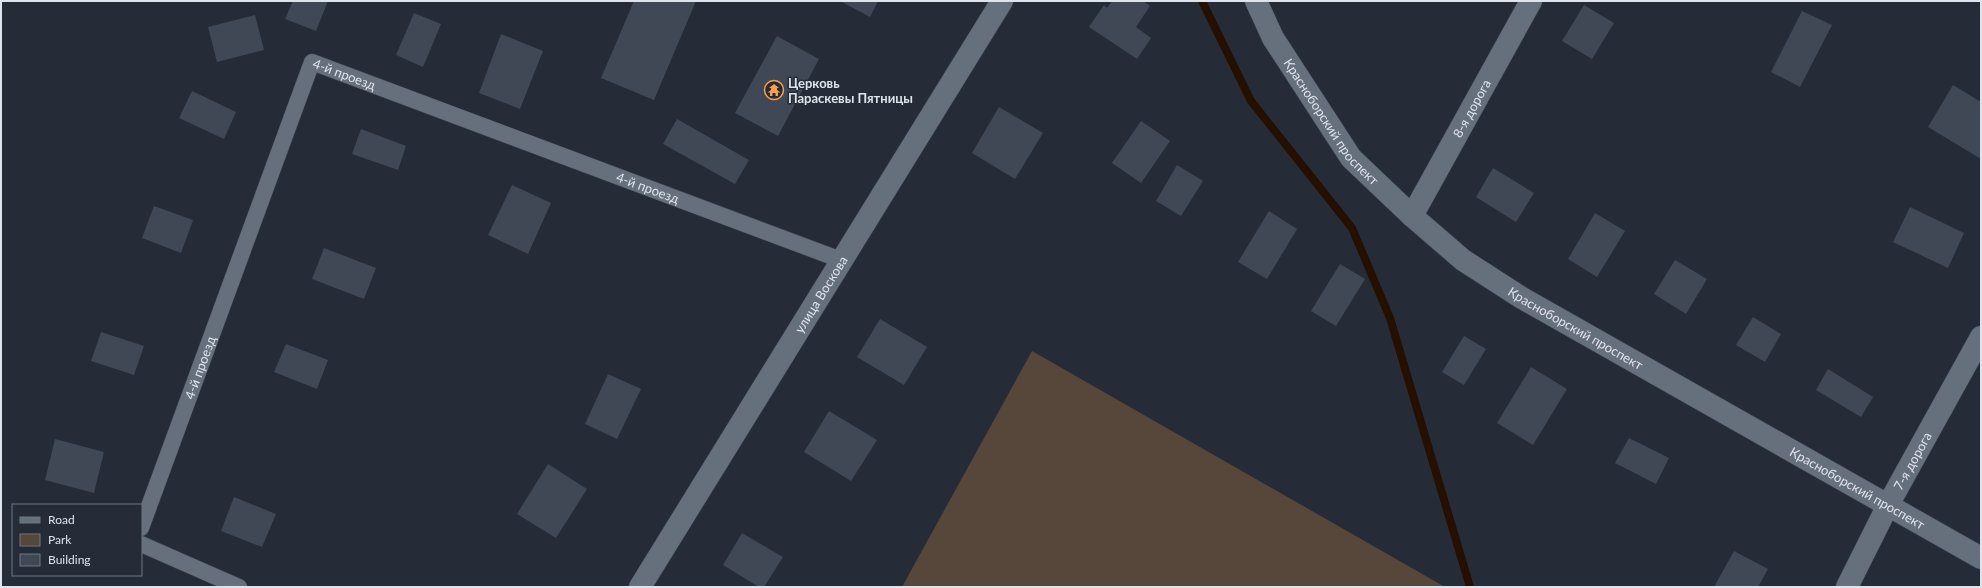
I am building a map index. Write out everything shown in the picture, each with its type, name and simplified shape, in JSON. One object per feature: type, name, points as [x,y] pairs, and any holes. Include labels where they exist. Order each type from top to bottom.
[{"type":"street","name":"улица Воскова","points":[[640,587],[1002,1]]},
{"type":"street","name":"Красноборский проспект","points":[[1256,1],[1273,38],[1351,158],[1412,216],[1463,260],[1522,298],[1981,558]]},
{"type":"street","name":"8-я дорога","points":[[1412,216],[1532,1]]},
{"type":"street","name":"7-я дорога","points":[[1847,587],[1888,505],[1981,337]]},
{"type":"lane","name":"4-й проезд","points":[[142,525],[312,62],[841,260]]},
{"type":"lane","points":[[142,544],[239,587]]},
{"type":"green space","points":[[1032,351],[1445,587],[902,587]]},
{"type":"building","points":[[293,1],[328,1],[316,31],[285,19]]},
{"type":"building","points":[[634,1],[696,1],[654,100],[601,78]]},
{"type":"building","points":[[840,1],[878,1],[870,17]]},
{"type":"building","points":[[1112,1],[1143,1],[1150,6],[1136,27],[1151,38],[1137,59],[1089,27],[1104,5],[1107,8]]},
{"type":"building","points":[[1584,5],[1614,23],[1592,59],[1562,41]]},
{"type":"building","points":[[1802,11],[1832,25],[1800,87],[1771,72]]},
{"type":"building","points":[[414,13],[441,24],[423,67],[396,55]]},
{"type":"building","points":[[255,15],[264,50],[217,62],[208,27]]},
{"type":"building","points":[[501,34],[543,51],[520,109],[479,93]]},
{"type":"building","points":[[777,36],[819,59],[778,136],[735,113]]},
{"type":"building","points":[[1953,85],[1981,102],[1981,159],[1928,127]]},
{"type":"building","points":[[192,91],[236,112],[224,139],[179,118]]},
{"type":"building","points":[[999,107],[1043,133],[1015,179],[972,153]]},
{"type":"building","points":[[677,119],[749,160],[735,184],[663,144]]},
{"type":"building","points":[[1141,121],[1170,141],[1141,183],[1112,163]]},
{"type":"building","points":[[361,129],[406,146],[398,170],[352,154]]},
{"type":"building","points":[[1177,165],[1203,181],[1181,216],[1156,201]]},
{"type":"building","points":[[1493,168],[1534,193],[1516,222],[1476,197]]},
{"type":"building","points":[[512,185],[551,203],[528,254],[488,235]]},
{"type":"building","points":[[154,206],[193,220],[181,253],[142,238]]},
{"type":"building","points":[[1910,207],[1964,233],[1948,268],[1893,242]]},
{"type":"building","points":[[1269,211],[1297,229],[1267,279],[1238,262]]},
{"type":"building","points":[[1595,213],[1625,231],[1597,277],[1568,259]]},
{"type":"building","points":[[324,248],[376,268],[364,299],[312,279]]},
{"type":"building","points":[[1675,260],[1707,279],[1686,314],[1654,294]]},
{"type":"building","points":[[1340,264],[1365,279],[1336,326],[1311,311]]},
{"type":"building","points":[[1753,317],[1781,334],[1765,362],[1736,345]]},
{"type":"building","points":[[880,319],[927,347],[904,385],[857,357]]},
{"type":"building","points":[[101,332],[144,346],[134,375],[91,361]]},
{"type":"building","points":[[1464,336],[1486,349],[1464,385],[1442,372]]},
{"type":"building","points":[[286,344],[328,360],[317,389],[274,372]]},
{"type":"building","points":[[1531,367],[1567,389],[1533,445],[1497,423]]},
{"type":"building","points":[[1828,369],[1873,397],[1861,417],[1816,390]]},
{"type":"building","points":[[608,374],[641,389],[617,439],[585,424]]},
{"type":"building","points":[[829,411],[877,440],[851,481],[804,452]]},
{"type":"building","points":[[1629,438],[1669,458],[1656,484],[1615,463]]},
{"type":"building","points":[[55,439],[104,452],[94,493],[45,480]]},
{"type":"building","points":[[548,464],[587,489],[556,538],[517,514]]},
{"type":"building","points":[[234,497],[276,514],[262,547],[221,531]]},
{"type":"building","points":[[742,533],[783,557],[764,587],[759,587],[723,565]]},
{"type":"building","points":[[1734,551],[1768,569],[1758,587],[1714,587]]},
{"type":"waterway","points":[[1202,1],[1251,101],[1352,228],[1390,318],[1470,587]]},
{"type":"place","name":"Церковь Параскевы Пятницы","points":[[774,90]]}]
